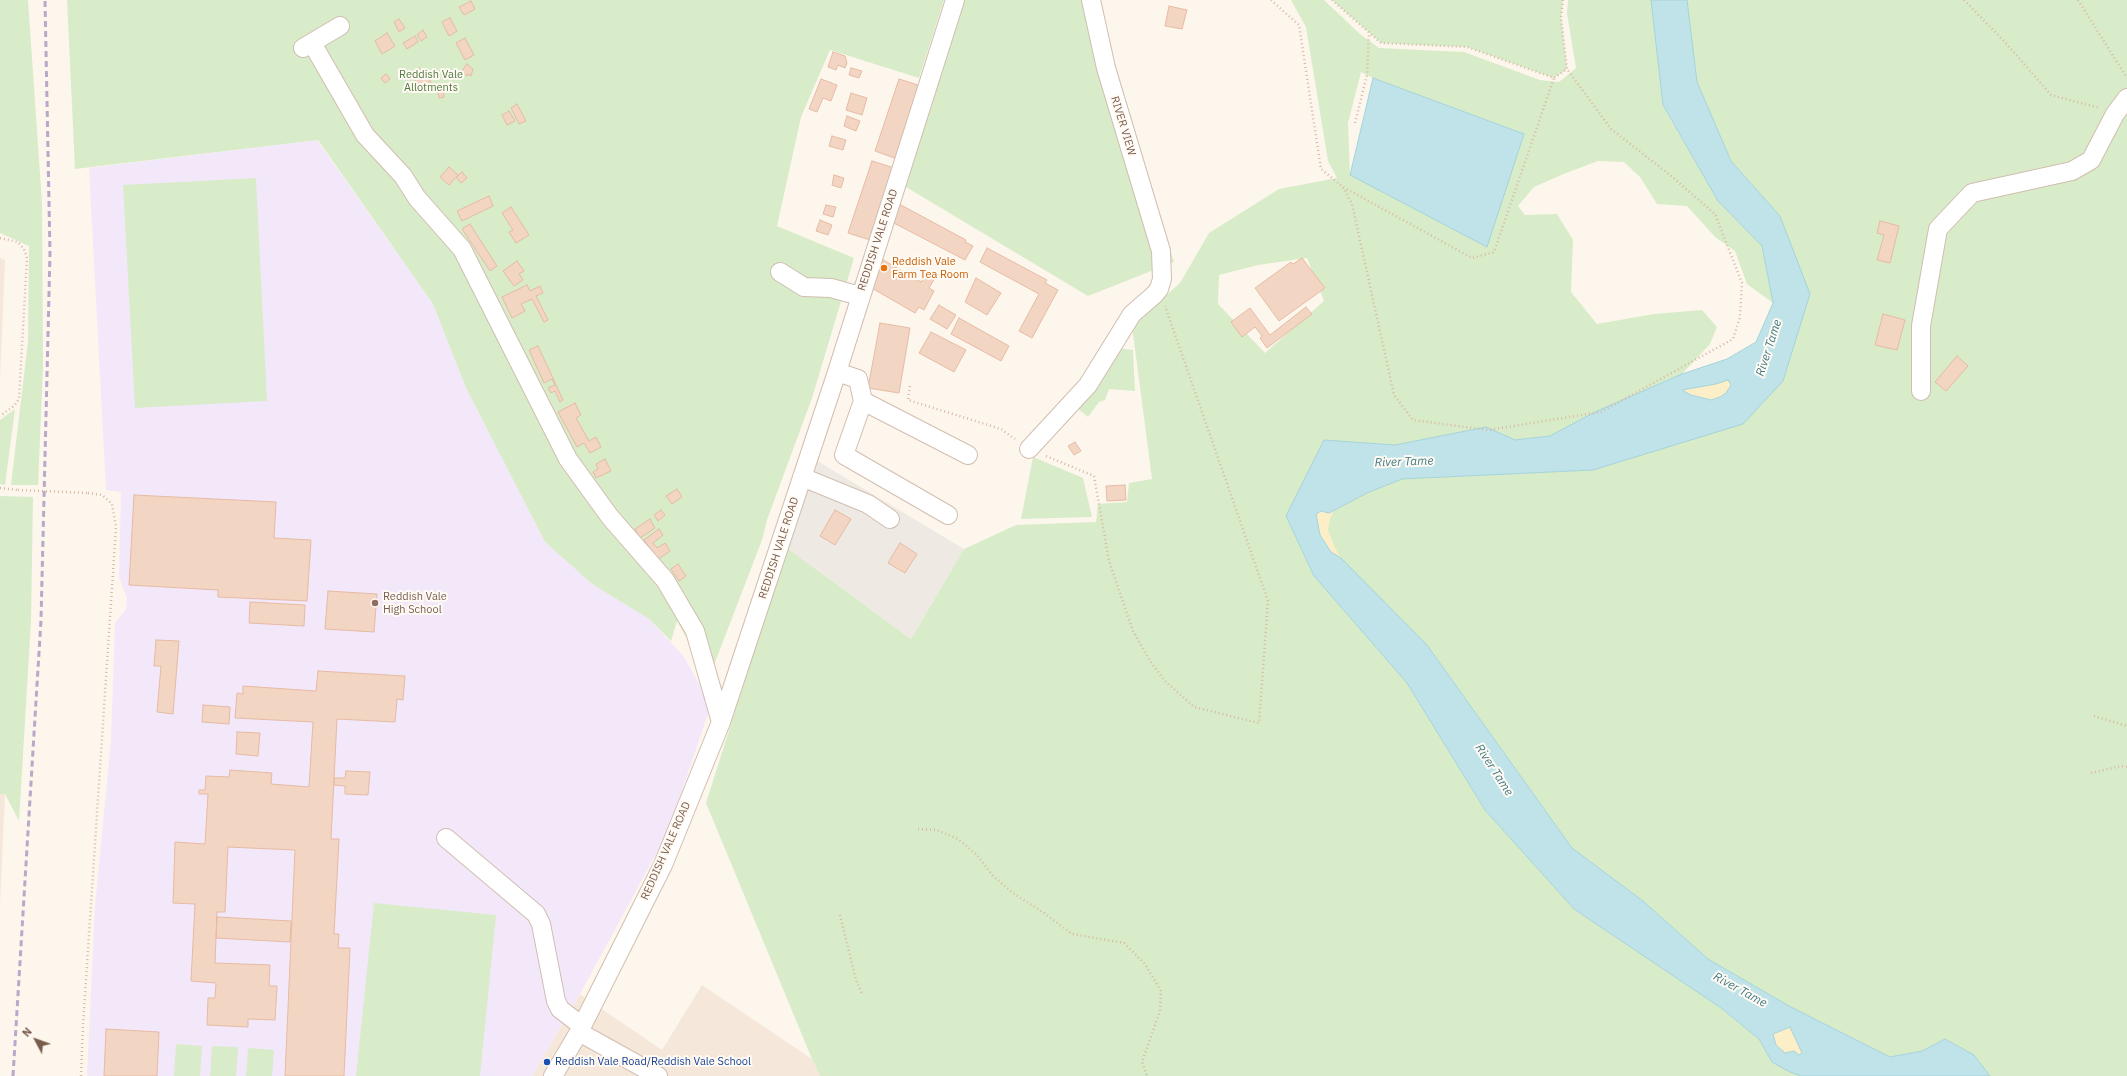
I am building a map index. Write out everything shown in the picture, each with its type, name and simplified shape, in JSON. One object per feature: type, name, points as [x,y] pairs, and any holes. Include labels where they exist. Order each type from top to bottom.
[{"type":"street","name":"REDDISH VALE ROAD","points":[[553,1076],[581,1029],[663,865],[721,722],[802,477],[955,0]]},
{"type":"street","name":"RIVER VIEW","points":[[1091,0],[1106,68],[1161,251],[1162,279],[1159,288]]},
{"type":"street","points":[[340,26],[307,46],[365,135],[403,176],[417,198],[462,249],[568,459],[610,517],[666,580],[695,631],[721,722]]},
{"type":"street","points":[[1921,390],[1921,326],[1938,229],[1972,193],[2072,171],[2092,160],[2114,114],[2127,98]]},
{"type":"street","points":[[780,272],[804,287],[831,288],[860,296]]},
{"type":"street","points":[[1029,449],[1088,385],[1132,314],[1159,288]]},
{"type":"street","points":[[836,372],[858,379],[863,402],[844,455],[948,515]]},
{"type":"street","points":[[863,402],[968,455]]},
{"type":"street","points":[[802,477],[868,504],[890,519]]},
{"type":"street","points":[[446,838],[536,914],[541,924],[556,1001],[560,1009],[581,1029],[658,1076]]},
{"type":"path","points":[[1271,0],[1299,26],[1321,168],[1343,186],[1472,258],[1494,252],[1554,78],[1567,69]]},
{"type":"path","points":[[1332,0],[1381,43],[1467,47],[1554,78]]},
{"type":"path","points":[[1343,186],[1352,204],[1394,395],[1412,420],[1488,430],[1601,412],[1733,340],[1740,317],[1742,283],[1715,214],[1670,175],[1611,129],[1567,69],[1561,17],[1564,0]]},
{"type":"path","points":[[1964,0],[2004,41],[2051,95],[2105,109],[2114,114]]},
{"type":"path","points":[[2078,0],[2127,78]]},
{"type":"path","points":[[1355,123],[1367,75],[1369,32]]},
{"type":"path","points":[[0,238],[18,242],[24,249],[27,258],[19,399],[14,406],[0,416]]},
{"type":"path","points":[[910,386],[908,400],[1001,429],[1029,449],[1094,476],[1109,560],[1133,631],[1150,661],[1165,681],[1194,707],[1259,723],[1268,601],[1159,288]]},
{"type":"path","points":[[0,488],[102,495],[112,504],[116,527],[82,1025],[81,1076]]},
{"type":"path","points":[[2094,716],[2127,726]]},
{"type":"path","points":[[2091,773],[2121,766],[2127,767]]},
{"type":"path","points":[[918,829],[937,830],[958,839],[977,855],[993,876],[1013,893],[1044,913],[1072,934],[1124,943],[1145,964],[1161,991],[1160,1011],[1142,1062],[1147,1076]]},
{"type":"path","points":[[840,915],[856,980],[862,994]]},
{"type":"shaded area","name":"Reddish Vale High School","points":[[317,140],[433,304],[466,388],[545,542],[592,584],[649,619],[684,657],[711,705],[668,832],[580,994],[532,1076],[87,1076],[95,906],[111,741],[115,623],[126,609],[127,598],[119,577],[121,492],[106,490],[89,168]]},
{"type":"shaded area","points":[[0,258],[5,260],[0,380]]},
{"type":"shaded area","points":[[814,459],[964,549],[911,639],[787,548]]},
{"type":"shaded area","points":[[0,794],[5,794],[0,905]]},
{"type":"shaded area","points":[[702,985],[812,1059],[820,1076],[532,1076],[580,994],[662,1050]]},
{"type":"green space","points":[[0,0],[28,0],[42,203],[43,367],[38,485],[11,485],[28,341],[29,246],[0,233]]},
{"type":"green space","name":"Reddish Vale Allotments","points":[[67,0],[944,0],[919,78],[830,50],[801,117],[777,226],[854,258],[812,398],[767,520],[762,540],[709,678],[677,621],[671,641],[649,619],[592,584],[545,542],[466,388],[433,304],[318,140],[75,169]]},
{"type":"green space","points":[[962,0],[1090,0],[1174,262],[1088,296],[901,184]]},
{"type":"green space","points":[[1291,0],[1324,0],[1360,34],[1379,48],[1464,52],[1540,80],[1559,82],[1576,68],[1567,13],[1568,0],[1651,0],[1663,106],[1718,201],[1762,246],[1773,303],[1747,284],[1735,251],[1715,237],[1687,206],[1657,204],[1640,177],[1624,162],[1598,161],[1566,173],[1534,187],[1518,206],[1525,215],[1557,214],[1573,240],[1571,292],[1597,324],[1654,314],[1702,310],[1717,327],[1710,344],[1682,374],[1550,436],[1515,440],[1395,445],[1324,440],[1286,516],[1314,576],[1407,683],[1485,810],[1574,909],[1721,1008],[1759,1039],[1772,1062],[1801,1076],[820,1076],[706,803],[787,548],[911,639],[964,549],[1016,525],[1096,522],[1098,504],[1127,502],[1129,483],[1152,479],[1132,326],[1180,283],[1209,233],[1279,189],[1337,178],[1328,161],[1306,27]],"holes":[[[1361,72],[1373,78],[1524,134],[1350,175],[1348,123]],[[1307,258],[1324,301],[1265,353],[1218,304],[1219,275],[1258,265]]]},
{"type":"green space","points":[[1332,0],[1563,0],[1561,17],[1567,69],[1554,78],[1467,47],[1381,43]]},
{"type":"green space","points":[[1687,0],[2127,0],[2127,1076],[1990,1076],[1974,1055],[1945,1039],[1922,1051],[1890,1057],[1789,1006],[1708,959],[1643,901],[1572,848],[1427,645],[1331,552],[1321,511],[1329,513],[1367,493],[1402,479],[1593,470],[1783,381],[1780,216],[1731,161],[1697,82]]},
{"type":"green space","points":[[256,178],[267,401],[135,408],[123,185]]},
{"type":"green space","points":[[1118,348],[1133,350],[1135,391],[1109,389],[1105,400],[1099,402],[1088,417],[1077,408]]},
{"type":"green space","points":[[15,409],[5,485],[0,484],[0,420]]},
{"type":"green space","points":[[1033,457],[1083,478],[1092,517],[1021,519]]},
{"type":"green space","points":[[0,496],[33,497],[31,621],[19,821],[5,794],[0,794]]},
{"type":"green space","points":[[374,903],[496,915],[480,1076],[356,1076]]},
{"type":"green space","points":[[176,1044],[202,1046],[200,1076],[174,1076]]},
{"type":"green space","points":[[212,1046],[238,1047],[236,1076],[210,1076]]},
{"type":"green space","points":[[248,1048],[274,1050],[272,1076],[246,1076]]},
{"type":"sand","points":[[1728,380],[1731,385],[1726,393],[1711,400],[1691,395],[1681,390],[1716,384]]},
{"type":"sand","points":[[1334,510],[1330,519],[1328,530],[1335,548],[1341,558],[1331,552],[1320,535],[1317,523],[1316,514],[1321,511],[1329,513]]},
{"type":"sand","points":[[1791,1027],[1802,1053],[1799,1055],[1794,1051],[1785,1053],[1776,1045],[1773,1034]]},
{"type":"water","name":"River Tame","points":[[1651,0],[1687,0],[1697,82],[1731,161],[1780,216],[1810,294],[1783,381],[1743,424],[1593,470],[1402,479],[1367,493],[1329,513],[1321,511],[1316,514],[1320,535],[1331,552],[1341,558],[1427,645],[1572,848],[1643,901],[1708,959],[1789,1006],[1890,1057],[1922,1051],[1945,1039],[1974,1055],[1990,1076],[1801,1076],[1790,1072],[1772,1062],[1759,1039],[1721,1008],[1574,909],[1485,810],[1407,683],[1314,576],[1286,516],[1324,440],[1395,445],[1486,427],[1515,440],[1550,436],[1595,412],[1682,374],[1727,359],[1756,342],[1773,303],[1762,246],[1718,201],[1663,105]],"holes":[[[1728,380],[1731,385],[1726,393],[1711,400],[1691,395],[1682,390],[1716,384]],[[1790,1027],[1802,1053],[1799,1055],[1794,1051],[1785,1053],[1776,1045],[1773,1034]]]},
{"type":"water","points":[[1373,78],[1524,134],[1487,247],[1350,175]]},
{"type":"building","points":[[471,1],[475,9],[464,15],[459,7]]},
{"type":"building","points":[[1169,6],[1187,10],[1182,29],[1165,26]]},
{"type":"building","points":[[450,18],[457,31],[449,36],[442,22]]},
{"type":"building","points":[[399,19],[405,28],[399,32],[394,22]]},
{"type":"building","points":[[423,30],[427,37],[421,41],[417,35]]},
{"type":"building","points":[[387,33],[395,46],[382,54],[375,41]]},
{"type":"building","points":[[415,36],[418,42],[407,49],[403,43]]},
{"type":"building","points":[[465,38],[474,55],[465,60],[456,43]]},
{"type":"building","points":[[833,52],[845,56],[847,63],[845,68],[838,65],[836,70],[828,67]]},
{"type":"building","points":[[467,64],[473,69],[471,76],[468,74],[467,76],[461,72]]},
{"type":"building","points":[[419,68],[431,82],[423,89],[411,76]]},
{"type":"building","points":[[851,68],[862,71],[859,78],[849,75]]},
{"type":"building","points":[[386,74],[390,79],[385,83],[381,78]]},
{"type":"building","points":[[821,79],[837,85],[831,101],[823,98],[817,112],[809,109]]},
{"type":"building","points":[[899,79],[921,86],[897,159],[875,151]]},
{"type":"building","points":[[437,86],[443,86],[444,97],[439,98]]},
{"type":"building","points":[[851,93],[867,98],[862,115],[846,110]]},
{"type":"building","points":[[517,104],[526,121],[519,124],[511,108]]},
{"type":"building","points":[[509,111],[515,121],[507,125],[502,115]]},
{"type":"building","points":[[847,116],[860,121],[856,131],[844,126]]},
{"type":"building","points":[[832,136],[846,140],[843,150],[829,146]]},
{"type":"building","points":[[872,161],[894,168],[870,240],[848,233]]},
{"type":"building","points":[[449,167],[458,175],[449,185],[440,177]]},
{"type":"building","points":[[462,172],[467,178],[461,183],[456,177]]},
{"type":"building","points":[[834,175],[844,178],[841,188],[832,185]]},
{"type":"building","points":[[489,196],[493,206],[462,221],[457,211]]},
{"type":"building","points":[[899,204],[966,240],[965,242],[973,246],[965,260],[890,221]]},
{"type":"building","points":[[826,205],[836,207],[833,217],[823,214]]},
{"type":"building","points":[[511,207],[529,235],[516,243],[509,232],[513,230],[502,213]]},
{"type":"building","points":[[820,220],[832,225],[828,235],[816,231]]},
{"type":"building","points":[[1880,221],[1899,226],[1890,263],[1877,260],[1884,235],[1877,233]]},
{"type":"building","points":[[470,224],[497,266],[490,271],[462,229]]},
{"type":"building","points":[[987,248],[1047,280],[1045,283],[1058,290],[1032,338],[1019,331],[1039,294],[980,262]]},
{"type":"building","points":[[880,258],[921,282],[926,273],[935,278],[929,288],[934,291],[924,310],[919,307],[915,313],[870,287]]},
{"type":"building","points":[[1302,258],[1325,288],[1279,321],[1255,288],[1291,262],[1293,264]]},
{"type":"building","points":[[517,261],[524,271],[519,274],[523,280],[514,286],[503,271]]},
{"type":"building","points":[[976,278],[1001,293],[987,315],[965,302]]},
{"type":"building","points":[[527,285],[530,291],[540,286],[543,293],[536,296],[548,320],[544,322],[532,299],[521,304],[525,311],[512,318],[502,297]]},
{"type":"building","points":[[939,305],[956,315],[947,329],[930,319]]},
{"type":"building","points":[[1306,307],[1312,314],[1267,348],[1260,338],[1262,336],[1255,327],[1242,337],[1231,322],[1250,308],[1270,335]]},
{"type":"building","points":[[1883,314],[1905,320],[1897,350],[1875,345]]},
{"type":"building","points":[[959,318],[1009,346],[1001,361],[951,334]]},
{"type":"building","points":[[880,323],[910,328],[899,393],[868,388]]},
{"type":"building","points":[[931,332],[966,350],[954,372],[919,353]]},
{"type":"building","points":[[538,346],[563,400],[560,402],[555,391],[551,393],[548,388],[555,385],[552,379],[544,383],[529,350]]},
{"type":"building","points":[[1957,356],[1968,366],[1946,391],[1935,382]]},
{"type":"building","points":[[575,403],[581,415],[576,418],[589,441],[596,437],[601,447],[590,453],[584,443],[577,447],[558,412]]},
{"type":"building","points":[[1075,442],[1081,451],[1074,455],[1068,446]]},
{"type":"building","points":[[605,459],[611,471],[596,478],[593,472],[598,469],[596,464]]},
{"type":"building","points":[[1125,485],[1126,500],[1107,501],[1106,486]]},
{"type":"building","points":[[677,489],[682,497],[672,504],[666,496]]},
{"type":"building","points":[[134,495],[276,502],[274,538],[311,540],[307,601],[218,597],[218,590],[129,585]]},
{"type":"building","points":[[661,510],[665,515],[658,521],[654,515]]},
{"type":"building","points":[[835,510],[851,519],[835,545],[820,536]]},
{"type":"building","points":[[650,519],[655,528],[640,538],[635,529]]},
{"type":"building","points":[[659,529],[663,535],[653,543],[657,548],[665,543],[670,551],[657,560],[644,540]]},
{"type":"building","points":[[900,543],[917,554],[905,573],[888,563]]},
{"type":"building","points":[[678,564],[686,576],[679,581],[671,569]]},
{"type":"building","points":[[328,591],[377,594],[374,632],[325,629]]},
{"type":"building","points":[[250,602],[305,605],[304,626],[249,623]]},
{"type":"building","points":[[156,640],[179,641],[173,714],[157,712],[161,666],[154,666]]},
{"type":"building","points":[[318,671],[405,676],[403,700],[397,699],[395,722],[337,719],[331,839],[339,839],[334,934],[339,934],[338,948],[350,948],[344,1076],[285,1076],[295,850],[228,847],[225,912],[217,912],[215,963],[270,965],[269,986],[277,986],[275,1020],[248,1019],[248,1027],[207,1025],[208,998],[215,998],[216,983],[191,981],[195,904],[173,903],[175,842],[205,844],[208,794],[199,794],[199,790],[205,790],[206,776],[229,777],[230,770],[272,773],[271,784],[309,787],[313,722],[235,718],[237,693],[243,694],[243,686],[316,691]]},
{"type":"building","points":[[203,705],[230,707],[229,724],[202,722]]},
{"type":"building","points":[[237,732],[260,733],[258,756],[236,754]]},
{"type":"building","points":[[346,771],[370,772],[368,795],[345,794],[345,786],[334,785],[334,778],[345,778]]},
{"type":"building","points":[[217,917],[291,921],[290,942],[216,938]]},
{"type":"building","points":[[106,1029],[159,1032],[157,1076],[104,1076]]},
{"type":"railway","points":[[13,1076],[41,620],[50,253],[45,0]]},
{"type":"place","name":"Reddish Vale Farm Tea Room","points":[[884,268]]},
{"type":"place","name":"Reddish Vale High School","points":[[375,603]]},
{"type":"place","name":"Reddish Vale Road/Reddish Vale School","points":[[547,1062]]}]
